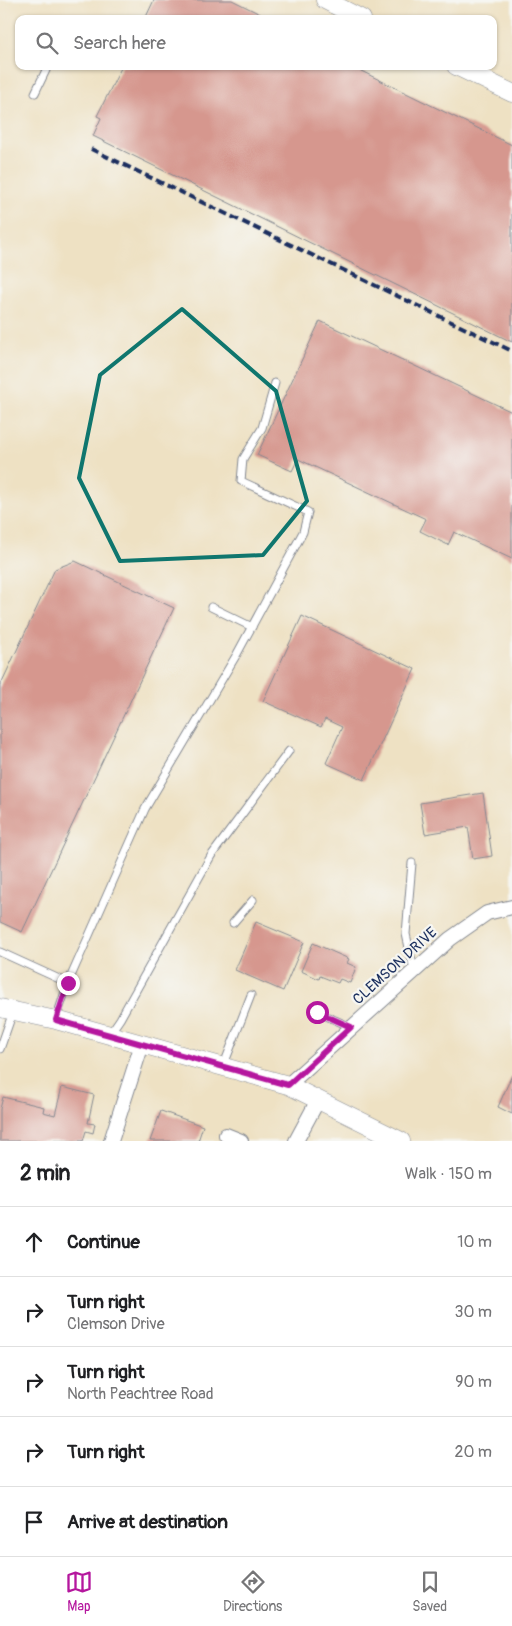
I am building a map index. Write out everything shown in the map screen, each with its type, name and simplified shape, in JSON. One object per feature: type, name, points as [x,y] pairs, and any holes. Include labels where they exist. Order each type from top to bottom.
[{"type":"street","points":[[325,0],[354,15]]},
{"type":"street","points":[[464,70],[512,94]]},
{"type":"street","name":"CLEMSON DRIVE","points":[[288,1085],[450,938],[487,913],[512,907]]},
{"type":"street","points":[[6,1010],[56,1020],[288,1085],[395,1140]]},
{"type":"street","points":[[111,1141],[142,1044]]},
{"type":"street","points":[[296,1141],[318,1100]]},
{"type":"street","points":[[226,1135],[241,1141]]},
{"type":"lane","points":[[35,94],[46,70]]},
{"type":"lane","points":[[56,1020],[68,983],[145,809],[237,654],[303,532],[308,512],[241,481],[243,459],[262,428],[274,383]]},
{"type":"lane","points":[[211,607],[252,627]]},
{"type":"lane","points":[[109,1035],[120,1019],[211,856],[289,751]]},
{"type":"lane","points":[[412,863],[406,934],[414,970]]},
{"type":"lane","points":[[233,923],[253,900]]},
{"type":"lane","points":[[0,952],[68,983]]},
{"type":"lane","points":[[223,1067],[251,995]]},
{"type":"lane","points":[[0,1049],[6,1010]]},
{"type":"lane","points":[[317,1012],[351,1027]]},
{"type":"highlighted area","points":[[182,309],[276,391],[307,501],[263,555],[120,561],[79,478],[100,375]]},
{"type":"building","points":[[154,0],[232,0],[262,15],[147,15]]},
{"type":"building","points":[[120,70],[359,70],[512,145],[512,342],[93,136],[101,118],[97,116]]},
{"type":"building","points":[[320,321],[512,412],[512,559],[454,532],[448,545],[420,531],[426,519],[298,459],[292,471],[257,455]]},
{"type":"building","points":[[75,561],[174,608],[22,932],[0,922],[0,686],[55,569]]},
{"type":"building","points":[[302,616],[415,669],[364,780],[326,763],[342,727],[325,719],[321,727],[263,701]]},
{"type":"building","points":[[483,793],[492,856],[473,859],[468,827],[425,834],[420,803]]},
{"type":"building","points":[[256,922],[304,942],[283,991],[235,970]]},
{"type":"building","points":[[313,943],[349,959],[347,963],[356,967],[350,983],[340,979],[338,983],[320,976],[319,979],[301,971]]},
{"type":"building","points":[[512,1075],[512,1114],[498,1107]]},
{"type":"building","points":[[62,1087],[94,1095],[88,1123],[95,1124],[93,1133],[86,1131],[83,1141],[0,1141],[0,1109],[3,1097],[44,1107],[43,1112],[55,1115]]},
{"type":"building","points":[[161,1111],[203,1126],[198,1141],[150,1141]]},
{"type":"railway","points":[[91,149],[512,351]]},
{"type":"route","points":[[68,983],[56,1020],[288,1085],[351,1027],[317,1012]]}]
